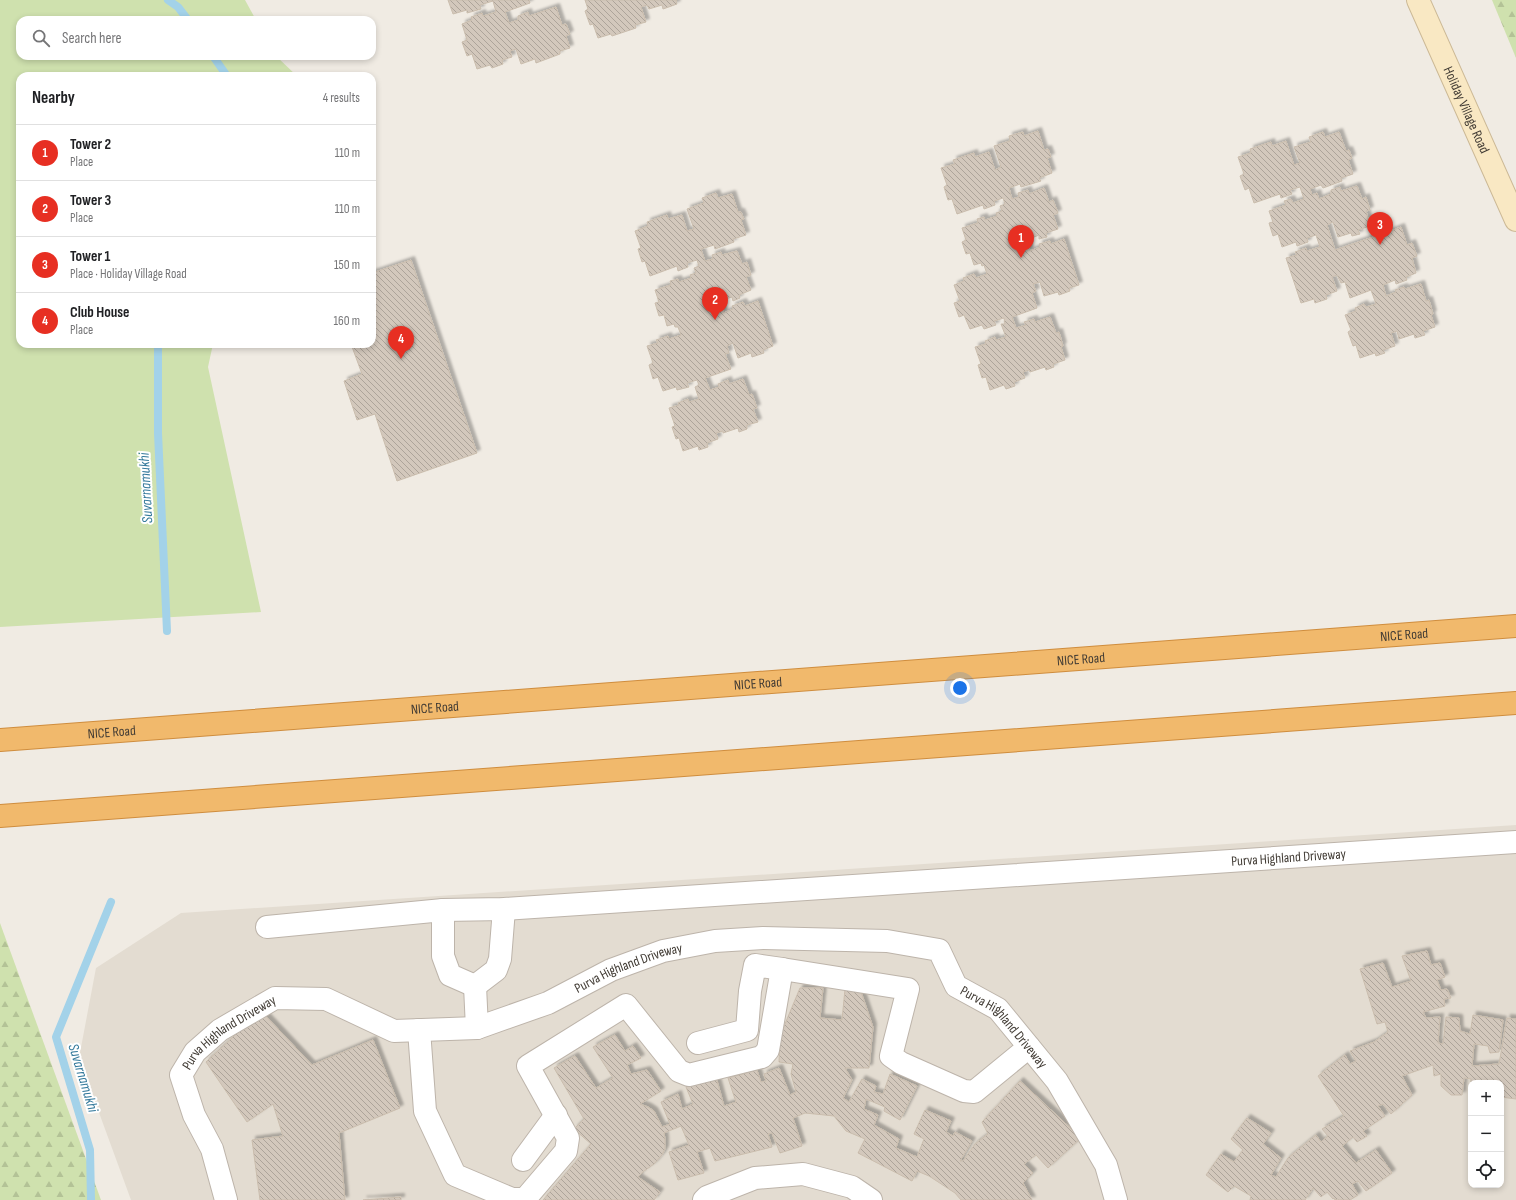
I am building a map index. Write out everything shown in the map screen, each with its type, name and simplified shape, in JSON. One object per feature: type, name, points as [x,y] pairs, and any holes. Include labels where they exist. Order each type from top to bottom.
[{"type":"highway","name":"NICE Road","points":[[0,740],[1516,626]]},
{"type":"highway","points":[[0,816],[1516,703]]},
{"type":"street","name":"Holiday Village Road","points":[[1418,0],[1516,220]]},
{"type":"street","name":"Purva Highland Driveway","points":[[267,927],[443,910],[504,909],[1516,842]]},
{"type":"street","points":[[475,986],[496,970],[500,959],[504,909]]},
{"type":"street","points":[[443,910],[443,956],[450,975],[475,986]]},
{"type":"street","name":"Purva Highland Driveway","points":[[226,1200],[212,1149],[194,1115],[181,1075],[195,1052],[220,1030],[274,998],[326,999],[394,1031],[477,1028],[548,1004],[610,970],[663,951],[715,941],[763,938],[887,941],[939,950],[956,986],[998,1009],[1057,1081],[1106,1165],[1116,1200]]},
{"type":"street","points":[[698,1042],[747,1030],[750,991],[755,965],[908,989],[891,1056],[901,1063],[964,1091],[974,1092],[1029,1047]]},
{"type":"street","points":[[419,1030],[425,1111],[455,1175],[512,1199],[525,1199],[566,1151],[568,1138],[528,1066],[626,1005],[679,1071],[689,1075],[762,1057],[768,1050],[782,969]]},
{"type":"street","points":[[475,986],[477,1028]]},
{"type":"street","points":[[523,1160],[556,1115]]},
{"type":"street","points":[[704,1200],[707,1197],[755,1178],[803,1174],[852,1187],[871,1200]]},
{"type":"shaded area","points":[[1516,825],[1516,1200],[131,1200],[79,1058],[96,968],[181,913]]},
{"type":"green space","points":[[0,0],[245,0],[254,16],[16,16],[16,60],[280,60],[293,72],[16,72],[16,348],[212,348],[208,367],[261,612],[0,627]]},
{"type":"green space","points":[[1492,0],[1516,0],[1516,58]]},
{"type":"green space","points":[[0,923],[101,1200],[0,1200]]},
{"type":"building","points":[[448,0],[529,0],[530,3],[505,12],[509,23],[518,20],[518,16],[528,12],[529,16],[556,7],[562,25],[566,24],[570,34],[566,36],[570,48],[560,51],[560,54],[536,63],[535,59],[521,64],[516,49],[510,51],[512,57],[502,60],[503,64],[492,68],[490,65],[477,69],[472,54],[467,56],[462,42],[467,40],[462,24],[472,20],[471,17],[482,13],[483,16],[496,12],[493,1],[480,5],[481,9],[467,13],[467,10],[453,14]]},
{"type":"building","points":[[585,0],[677,0],[677,4],[663,9],[662,5],[649,9],[647,5],[641,7],[646,22],[635,25],[636,28],[612,36],[611,34],[598,38],[593,24],[590,25],[585,11],[588,9]]},
{"type":"building","points":[[1038,131],[1044,150],[1048,149],[1051,157],[1047,158],[1052,173],[1039,178],[1041,181],[1021,187],[1020,184],[1009,188],[1012,199],[1019,197],[1018,193],[1028,190],[1029,194],[1044,188],[1049,202],[1053,200],[1058,213],[1053,215],[1058,229],[1046,233],[1047,237],[1039,239],[1039,235],[1027,240],[1030,251],[1040,247],[1039,244],[1050,241],[1051,244],[1064,239],[1079,285],[1069,288],[1070,291],[1059,295],[1058,292],[1044,296],[1040,282],[1033,284],[1036,291],[1032,293],[1037,308],[1012,317],[1016,328],[1026,325],[1024,322],[1034,319],[1035,322],[1050,317],[1056,333],[1059,332],[1065,360],[1053,364],[1054,367],[1046,370],[1045,367],[1030,372],[1029,370],[1023,372],[1025,378],[1014,382],[1015,386],[1006,389],[1004,385],[990,390],[986,377],[982,378],[978,365],[981,364],[975,347],[986,344],[985,341],[995,337],[996,340],[1006,337],[1001,324],[1005,324],[1004,318],[994,321],[996,325],[984,329],[982,325],[970,329],[964,315],[959,317],[954,303],[960,301],[954,285],[964,281],[963,278],[974,274],[976,278],[987,274],[984,265],[982,266],[981,263],[974,265],[970,253],[966,254],[962,242],[966,240],[962,228],[978,223],[977,219],[984,217],[985,220],[997,216],[996,213],[1002,211],[1000,206],[1005,204],[1003,198],[994,201],[995,205],[984,209],[983,205],[957,214],[952,199],[948,200],[944,187],[947,185],[941,168],[955,164],[953,160],[974,153],[975,157],[989,152],[995,170],[1001,167],[994,146],[1010,141],[1009,136],[1023,132],[1024,136]]},
{"type":"building","points":[[1323,132],[1325,137],[1339,132],[1346,151],[1349,150],[1352,158],[1348,160],[1353,174],[1341,178],[1342,181],[1323,188],[1321,185],[1310,189],[1312,195],[1317,193],[1319,199],[1331,194],[1331,190],[1340,187],[1341,191],[1357,186],[1362,199],[1366,197],[1370,210],[1366,211],[1370,226],[1358,230],[1360,234],[1352,236],[1351,233],[1338,237],[1333,222],[1327,225],[1335,250],[1376,236],[1376,233],[1387,230],[1388,232],[1401,227],[1407,245],[1412,243],[1417,256],[1412,258],[1416,273],[1406,277],[1407,280],[1396,284],[1395,280],[1383,285],[1386,296],[1396,292],[1395,290],[1404,287],[1405,289],[1421,284],[1426,301],[1429,300],[1433,314],[1431,315],[1435,327],[1423,331],[1425,335],[1415,338],[1414,334],[1399,339],[1397,331],[1391,333],[1395,346],[1383,350],[1385,353],[1376,356],[1375,353],[1360,358],[1356,345],[1353,346],[1348,332],[1351,330],[1345,315],[1356,311],[1355,308],[1364,304],[1366,307],[1376,304],[1371,290],[1350,298],[1345,282],[1341,283],[1337,275],[1332,277],[1337,291],[1326,295],[1327,299],[1315,303],[1314,299],[1301,303],[1286,258],[1297,255],[1295,252],[1306,248],[1307,251],[1320,247],[1316,235],[1307,238],[1308,242],[1297,246],[1296,242],[1282,247],[1278,234],[1273,236],[1269,223],[1273,222],[1269,211],[1286,205],[1284,201],[1291,199],[1293,203],[1304,199],[1300,187],[1290,190],[1292,194],[1281,198],[1280,194],[1254,203],[1249,188],[1245,190],[1240,176],[1244,174],[1238,157],[1251,153],[1250,149],[1271,142],[1272,146],[1286,141],[1294,165],[1300,163],[1294,147],[1311,142],[1309,137]]},
{"type":"building","points":[[716,193],[718,198],[732,194],[738,212],[741,212],[744,219],[741,220],[746,235],[733,239],[734,242],[715,249],[714,245],[701,249],[705,261],[713,259],[712,255],[721,252],[722,255],[737,251],[742,264],[747,262],[751,275],[746,277],[751,290],[739,295],[740,298],[733,301],[732,297],[719,301],[724,313],[733,309],[732,306],[743,302],[745,306],[758,301],[773,346],[763,350],[764,353],[752,357],[751,353],[738,358],[733,343],[727,346],[729,353],[725,354],[731,369],[705,378],[710,390],[719,387],[718,384],[728,380],[729,384],[743,379],[749,395],[752,394],[757,408],[753,409],[758,422],[747,425],[747,429],[739,432],[738,428],[723,433],[723,431],[716,433],[718,439],[707,443],[708,447],[699,450],[698,446],[683,451],[679,438],[676,439],[672,427],[675,426],[669,408],[679,405],[678,403],[688,399],[689,402],[699,399],[695,387],[699,385],[697,380],[687,383],[689,387],[677,390],[676,387],[663,391],[658,377],[653,379],[649,365],[653,363],[647,346],[658,343],[656,340],[668,336],[669,339],[681,335],[678,327],[675,327],[674,324],[667,326],[664,315],[659,316],[655,303],[659,302],[655,290],[671,285],[670,281],[678,279],[679,282],[691,278],[690,275],[696,273],[694,268],[699,266],[697,260],[687,263],[688,267],[678,271],[677,266],[650,276],[645,261],[642,262],[638,249],[641,248],[635,231],[648,226],[647,222],[667,215],[668,219],[682,215],[687,231],[694,229],[687,209],[704,203],[702,198]]},
{"type":"building","points":[[411,260],[477,453],[397,481],[375,414],[357,420],[344,381],[362,374],[352,348],[376,348],[376,272]]},
{"type":"building","points":[[1427,951],[1431,965],[1440,963],[1445,977],[1437,980],[1441,990],[1447,989],[1451,998],[1444,999],[1445,1006],[1423,1012],[1426,1018],[1440,1017],[1438,1043],[1443,1044],[1446,1017],[1459,1018],[1460,1031],[1470,1034],[1473,1015],[1503,1020],[1499,1052],[1490,1053],[1488,1046],[1474,1044],[1472,1066],[1499,1064],[1507,1018],[1516,1019],[1516,1099],[1504,1097],[1504,1080],[1471,1080],[1464,1078],[1462,1095],[1451,1095],[1441,1086],[1441,1074],[1434,1076],[1433,1065],[1402,1076],[1412,1095],[1391,1114],[1383,1104],[1378,1106],[1385,1116],[1363,1131],[1367,1136],[1357,1142],[1353,1137],[1342,1146],[1356,1163],[1376,1150],[1392,1173],[1366,1191],[1358,1181],[1352,1184],[1358,1195],[1350,1200],[1335,1200],[1327,1192],[1321,1197],[1313,1188],[1305,1200],[1250,1200],[1251,1196],[1234,1186],[1228,1192],[1206,1175],[1221,1154],[1234,1162],[1243,1150],[1231,1139],[1247,1118],[1271,1133],[1263,1144],[1281,1158],[1271,1175],[1276,1177],[1288,1158],[1316,1135],[1321,1142],[1328,1136],[1322,1129],[1344,1116],[1318,1076],[1345,1055],[1350,1064],[1356,1061],[1350,1051],[1374,1042],[1388,1032],[1385,1022],[1377,1024],[1360,969],[1383,963],[1392,987],[1411,981],[1402,956]]},
{"type":"building","points":[[800,988],[823,988],[820,1018],[842,1020],[845,989],[861,992],[873,1027],[869,1068],[845,1068],[852,1080],[843,1098],[849,1102],[862,1079],[876,1086],[874,1092],[883,1094],[890,1074],[917,1086],[900,1120],[884,1111],[885,1107],[866,1099],[864,1109],[878,1115],[874,1125],[899,1139],[896,1148],[917,1157],[924,1139],[914,1134],[925,1110],[951,1121],[946,1132],[953,1136],[955,1132],[972,1141],[960,1161],[963,1161],[975,1144],[988,1134],[982,1122],[1020,1081],[1081,1138],[1048,1168],[1036,1155],[1024,1164],[1033,1173],[1023,1183],[1032,1200],[961,1200],[955,1193],[929,1176],[917,1171],[912,1181],[858,1153],[865,1139],[846,1131],[834,1116],[805,1113],[793,1118],[802,1146],[780,1153],[772,1133],[768,1134],[772,1147],[715,1161],[710,1148],[697,1152],[704,1173],[678,1180],[669,1152],[689,1145],[681,1126],[664,1133],[665,1149],[662,1155],[654,1164],[638,1177],[660,1192],[654,1200],[543,1200],[591,1144],[574,1129],[584,1119],[554,1068],[575,1056],[596,1088],[613,1078],[593,1047],[615,1035],[625,1051],[633,1046],[641,1058],[627,1065],[631,1074],[647,1070],[661,1091],[640,1104],[654,1111],[662,1127],[670,1124],[661,1102],[678,1094],[682,1109],[693,1104],[686,1087],[716,1077],[724,1106],[736,1102],[728,1078],[757,1070],[761,1082],[766,1081],[764,1074],[779,1068],[790,1095],[796,1092],[791,1074],[793,1064],[779,1062],[780,1036]]},
{"type":"building","points":[[261,1011],[312,1065],[373,1040],[400,1108],[339,1133],[345,1200],[260,1200],[252,1140],[283,1136],[273,1104],[247,1122],[206,1062]]},
{"type":"building","points":[[401,1197],[401,1200],[363,1200]]},
{"type":"waterway","name":"Suvarnamukhi","points":[[168,0],[178,7],[185,16]]},
{"type":"waterway","name":"Suvarnamukhi","points":[[216,60],[224,72]]},
{"type":"waterway","name":"Suvarnamukhi","points":[[158,348],[158,433],[167,631]]},
{"type":"waterway","name":"Suvarnamukhi","points":[[91,1200],[90,1150],[56,1037],[111,902]]},
{"type":"place","name":"Tower 1","points":[[1380,245]]},
{"type":"place","name":"Tower 2","points":[[1021,258]]},
{"type":"place","name":"Tower 3","points":[[715,320]]},
{"type":"place","name":"Club House","points":[[401,359]]}]
